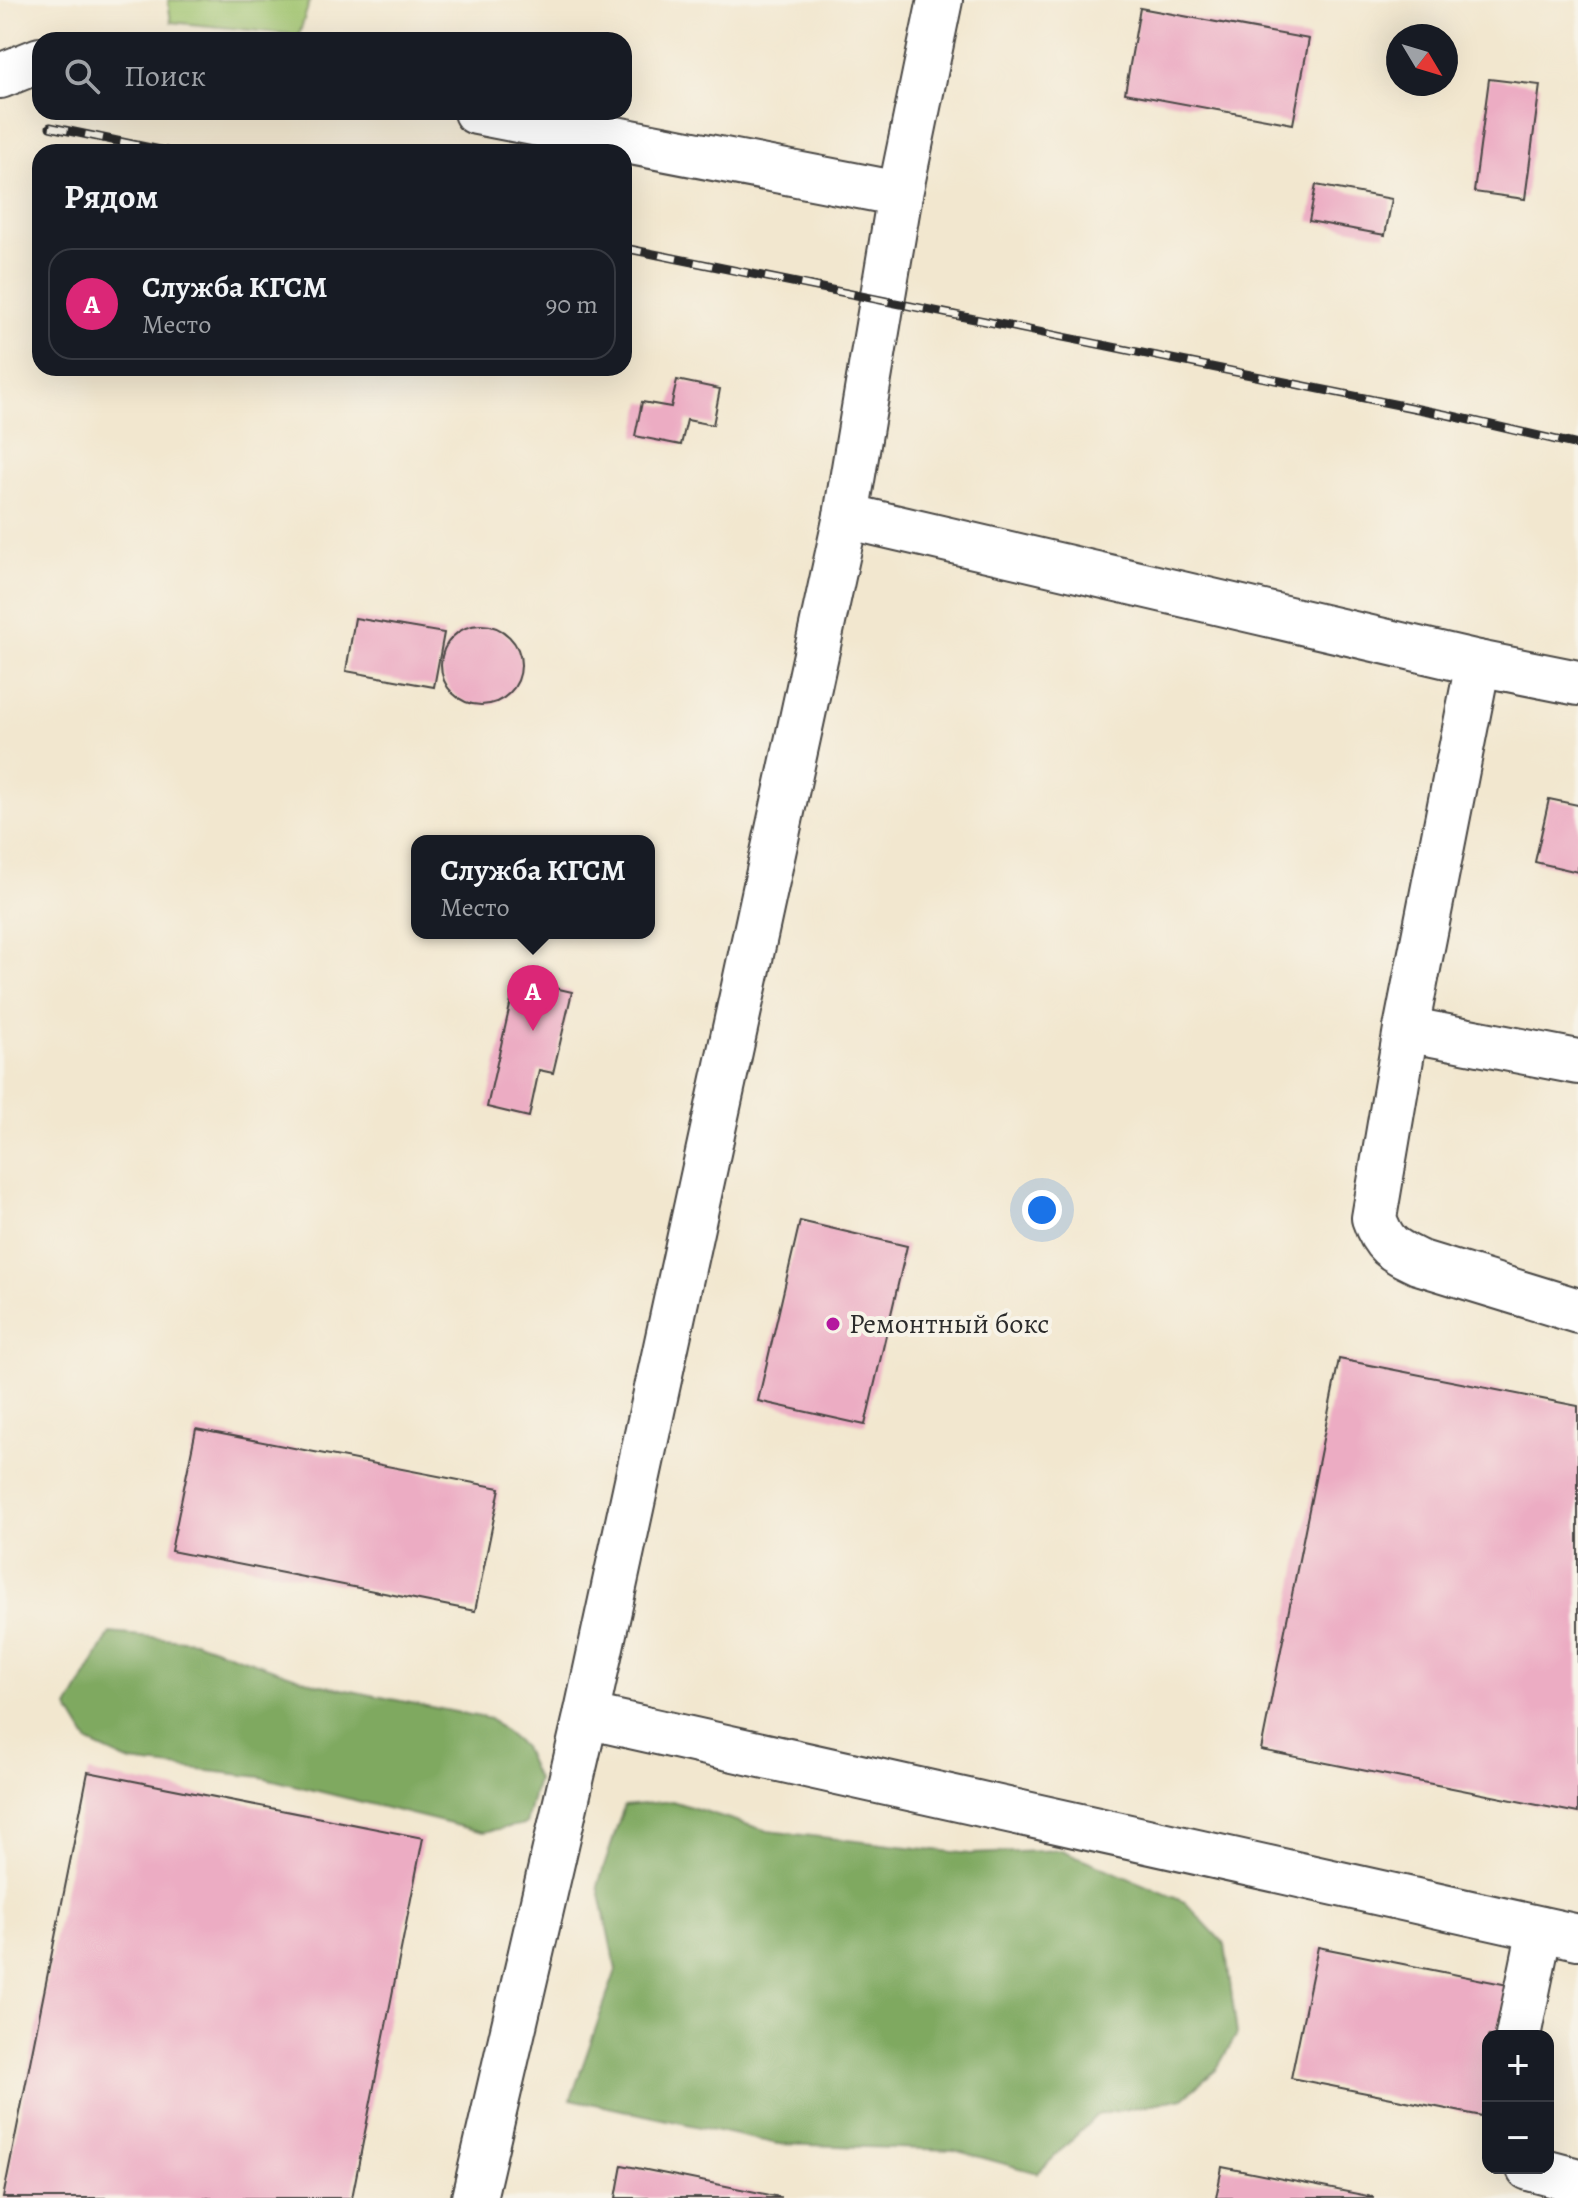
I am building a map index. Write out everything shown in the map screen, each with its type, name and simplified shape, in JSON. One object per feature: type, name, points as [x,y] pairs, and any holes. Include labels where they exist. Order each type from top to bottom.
[{"type":"lane","points":[[474,2198],[586,1716],[846,516],[900,194],[940,0]]},
{"type":"lane","points":[[0,76],[32,63]]},
{"type":"lane","points":[[517,120],[900,194]]},
{"type":"lane","points":[[846,516],[1478,663],[1578,683]]},
{"type":"lane","points":[[1478,663],[1406,1029],[1374,1218],[1381,1238],[1396,1251],[1418,1262],[1578,1311]]},
{"type":"lane","points":[[1406,1029],[1578,1062]]},
{"type":"lane","points":[[586,1716],[1559,1933],[1520,2030]]},
{"type":"lane","points":[[1552,2174],[1578,2181]]},
{"type":"green space","points":[[168,0],[310,0],[300,32],[171,22]]},
{"type":"green space","points":[[110,1633],[194,1641],[317,1684],[490,1719],[523,1747],[537,1779],[526,1824],[483,1832],[261,1777],[130,1762],[89,1743],[68,1708]]},
{"type":"green space","points":[[672,1801],[768,1831],[970,1854],[1062,1850],[1185,1902],[1225,1945],[1237,2034],[1216,2070],[1183,2098],[1097,2115],[1038,2173],[954,2150],[778,2144],[571,2099],[616,1970],[598,1885],[624,1806]]},
{"type":"building","points":[[1140,8],[1309,39],[1293,124],[1125,93]]},
{"type":"building","points":[[1489,79],[1540,85],[1525,199],[1474,192]]},
{"type":"building","points":[[1316,185],[1392,199],[1385,235],[1309,221]]},
{"type":"building","points":[[677,380],[720,389],[713,425],[687,420],[681,445],[635,436],[642,402],[671,407]]},
{"type":"building","points":[[355,618],[444,633],[434,687],[346,671]]},
{"type":"building","points":[[473,625],[489,625],[510,636],[521,657],[521,673],[510,694],[489,705],[473,705],[459,699],[447,687],[441,673],[441,657],[447,643],[459,631]]},
{"type":"building","points":[[1549,799],[1578,805],[1578,872],[1535,862]]},
{"type":"building","points":[[516,979],[572,992],[553,1073],[539,1070],[529,1117],[487,1107]]},
{"type":"building","name":"Ремонтный бокс","points":[[800,1221],[907,1246],[865,1425],[758,1401]]},
{"type":"building","points":[[1339,1359],[1578,1406],[1578,1813],[1261,1750]]},
{"type":"building","points":[[196,1429],[500,1488],[475,1611],[171,1551]]},
{"type":"building","points":[[88,1772],[423,1838],[352,2198],[3,2198]]},
{"type":"building","points":[[1318,1947],[1508,1985],[1499,2030],[1482,2030],[1482,2116],[1291,2078]]},
{"type":"building","points":[[622,2165],[780,2197],[780,2198],[616,2198]]},
{"type":"building","points":[[1222,2167],[1373,2197],[1373,2198],[1216,2198]]},
{"type":"railway","points":[[50,127],[132,144]]},
{"type":"railway","points":[[632,250],[1448,415],[1578,445]]},
{"type":"place","name":"Служба КГСМ","points":[[533,1031]]},
{"type":"place","name":"Ремонтный бокс","points":[[833,1324]]}]
